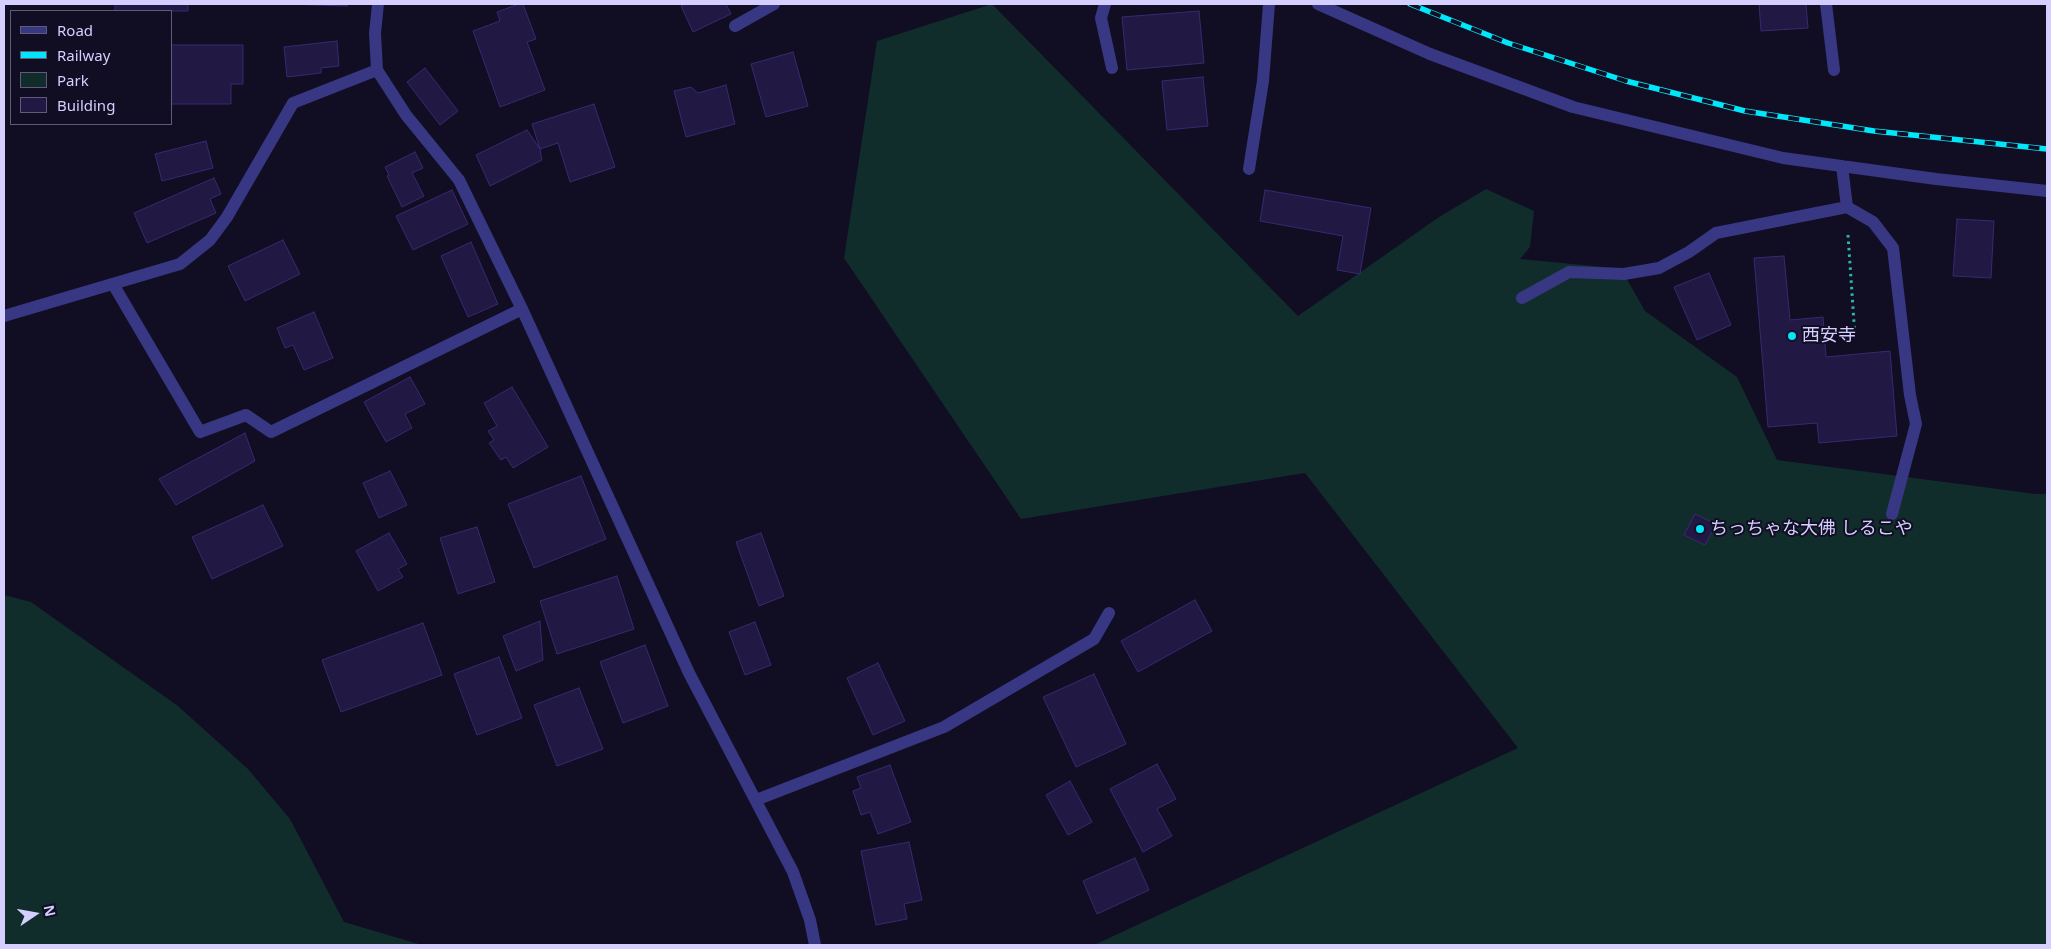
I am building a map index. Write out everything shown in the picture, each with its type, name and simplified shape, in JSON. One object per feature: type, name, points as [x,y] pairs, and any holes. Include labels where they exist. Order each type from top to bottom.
[{"type":"street","points":[[378,4],[375,33],[377,70],[406,115],[459,180],[522,309],[689,672],[793,872],[810,920],[815,945]]},
{"type":"street","points":[[735,26],[774,4]]},
{"type":"street","points":[[1105,4],[1101,18],[1112,68]]},
{"type":"street","points":[[1249,169],[1263,80],[1269,4]]},
{"type":"street","points":[[1318,4],[1430,54],[1573,107],[1783,158],[1936,179],[2047,191]]},
{"type":"street","points":[[1826,4],[1834,70]]},
{"type":"street","points":[[4,316],[180,264],[210,240],[227,217],[293,103],[377,70]]},
{"type":"street","points":[[1842,166],[1847,207]]},
{"type":"street","points":[[1522,298],[1569,272],[1624,274],[1659,268],[1689,252],[1716,233],[1847,207],[1873,222],[1894,248],[1910,395],[1916,424],[1892,514]]},
{"type":"street","points":[[113,284],[200,432],[246,416],[271,432],[522,309]]},
{"type":"street","points":[[756,800],[944,728],[1094,639],[1109,613]]},
{"type":"path","points":[[1847,207],[1855,337]]},
{"type":"green space","points":[[992,4],[1298,316],[1439,217],[1486,189],[1534,211],[1530,247],[1520,259],[1625,269],[1624,274],[1645,311],[1737,377],[1777,460],[2047,494],[2047,945],[1094,945],[1518,748],[1305,473],[1021,519],[844,258],[877,41]]},
{"type":"green space","points":[[4,595],[31,602],[178,706],[248,769],[290,819],[344,922],[422,945],[4,945]]},
{"type":"building","points":[[115,4],[188,4],[188,11],[115,10]]},
{"type":"building","points":[[285,4],[348,4],[347,6]]},
{"type":"building","points":[[523,4],[536,39],[527,42],[545,90],[500,107],[473,31],[500,21],[497,12]]},
{"type":"building","points":[[686,4],[726,4],[731,14],[693,32],[681,6]]},
{"type":"building","points":[[1759,4],[1806,4],[1808,28],[1761,31]]},
{"type":"building","points":[[1199,11],[1204,63],[1127,70],[1122,17]]},
{"type":"building","points":[[337,41],[339,66],[321,68],[321,73],[287,77],[284,47]]},
{"type":"building","points":[[172,45],[243,45],[243,84],[231,84],[231,104],[172,104]]},
{"type":"building","points":[[793,52],[808,106],[766,117],[751,64]]},
{"type":"building","points":[[425,68],[458,111],[440,125],[407,82]]},
{"type":"building","points":[[1203,77],[1208,126],[1167,130],[1162,81]]},
{"type":"building","points":[[726,85],[735,124],[686,137],[674,91],[691,87],[698,93]]},
{"type":"building","points":[[594,104],[615,167],[570,182],[558,143],[540,149],[532,124]]},
{"type":"building","points":[[527,130],[540,149],[542,160],[490,186],[476,155]]},
{"type":"building","points":[[206,141],[213,168],[162,181],[155,154]]},
{"type":"building","points":[[415,152],[423,168],[412,173],[424,196],[402,207],[387,176],[389,175],[385,167]]},
{"type":"building","points":[[214,178],[221,194],[210,199],[216,213],[147,243],[134,213]]},
{"type":"building","points":[[452,190],[468,224],[413,250],[396,216]]},
{"type":"building","points":[[1265,190],[1371,208],[1360,274],[1337,270],[1343,236],[1260,221]]},
{"type":"building","points":[[1957,219],[1994,221],[1991,278],[1953,276]]},
{"type":"building","points":[[283,240],[300,274],[245,301],[228,266]]},
{"type":"building","points":[[471,242],[498,304],[468,317],[441,256]]},
{"type":"building","name":"西安寺","points":[[1784,256],[1790,320],[1823,317],[1826,357],[1890,351],[1897,436],[1819,443],[1817,423],[1768,427],[1754,258]]},
{"type":"building","points":[[1709,273],[1731,325],[1697,340],[1674,287]]},
{"type":"building","points":[[314,312],[333,358],[304,370],[293,345],[285,348],[277,328]]},
{"type":"building","points":[[410,377],[425,404],[405,414],[412,428],[386,442],[364,402]]},
{"type":"building","points":[[512,387],[548,447],[513,468],[506,457],[501,460],[489,443],[494,440],[488,431],[497,426],[484,403]]},
{"type":"building","points":[[245,433],[255,461],[176,505],[159,479]]},
{"type":"building","points":[[390,471],[407,505],[379,518],[363,483]]},
{"type":"building","points":[[581,476],[606,539],[534,568],[508,504]]},
{"type":"building","points":[[263,505],[283,546],[212,579],[192,537]]},
{"type":"building","name":"ちっちゃな大佛 しるこや","points":[[1695,514],[1716,524],[1705,545],[1684,535]]},
{"type":"building","points":[[477,527],[495,582],[458,594],[440,538]]},
{"type":"building","points":[[389,533],[407,564],[398,569],[403,577],[378,591],[356,551]]},
{"type":"building","points":[[761,533],[784,596],[759,606],[736,542]]},
{"type":"building","points":[[617,576],[634,629],[557,654],[540,601]]},
{"type":"building","points":[[1195,600],[1212,631],[1138,672],[1121,641]]},
{"type":"building","points":[[540,621],[543,660],[516,671],[503,636]]},
{"type":"building","points":[[755,622],[771,665],[745,675],[729,632]]},
{"type":"building","points":[[423,623],[442,675],[341,712],[322,660]]},
{"type":"building","points":[[645,645],[668,706],[623,723],[600,662]]},
{"type":"building","points":[[499,657],[522,718],[477,735],[454,674]]},
{"type":"building","points":[[878,663],[905,721],[873,735],[847,678]]},
{"type":"building","points":[[1094,674],[1126,744],[1076,767],[1043,697]]},
{"type":"building","points":[[579,688],[603,749],[557,766],[534,705]]},
{"type":"building","points":[[1157,764],[1176,799],[1157,809],[1172,836],[1143,852],[1110,789]]},
{"type":"building","points":[[890,765],[911,822],[878,834],[870,812],[861,815],[853,791],[861,788],[857,777]]},
{"type":"building","points":[[1070,781],[1092,822],[1068,835],[1046,795]]},
{"type":"building","points":[[909,842],[922,900],[904,904],[907,919],[876,925],[861,851]]},
{"type":"building","points":[[1135,858],[1149,890],[1097,914],[1083,881]]},
{"type":"railway","points":[[1410,4],[1508,43],[1626,81],[1745,111],[1874,131],[2047,149]]},
{"type":"place","name":"西安寺","points":[[1792,336]]},
{"type":"place","name":"ちっちゃな大佛 しるこや","points":[[1700,529]]}]
